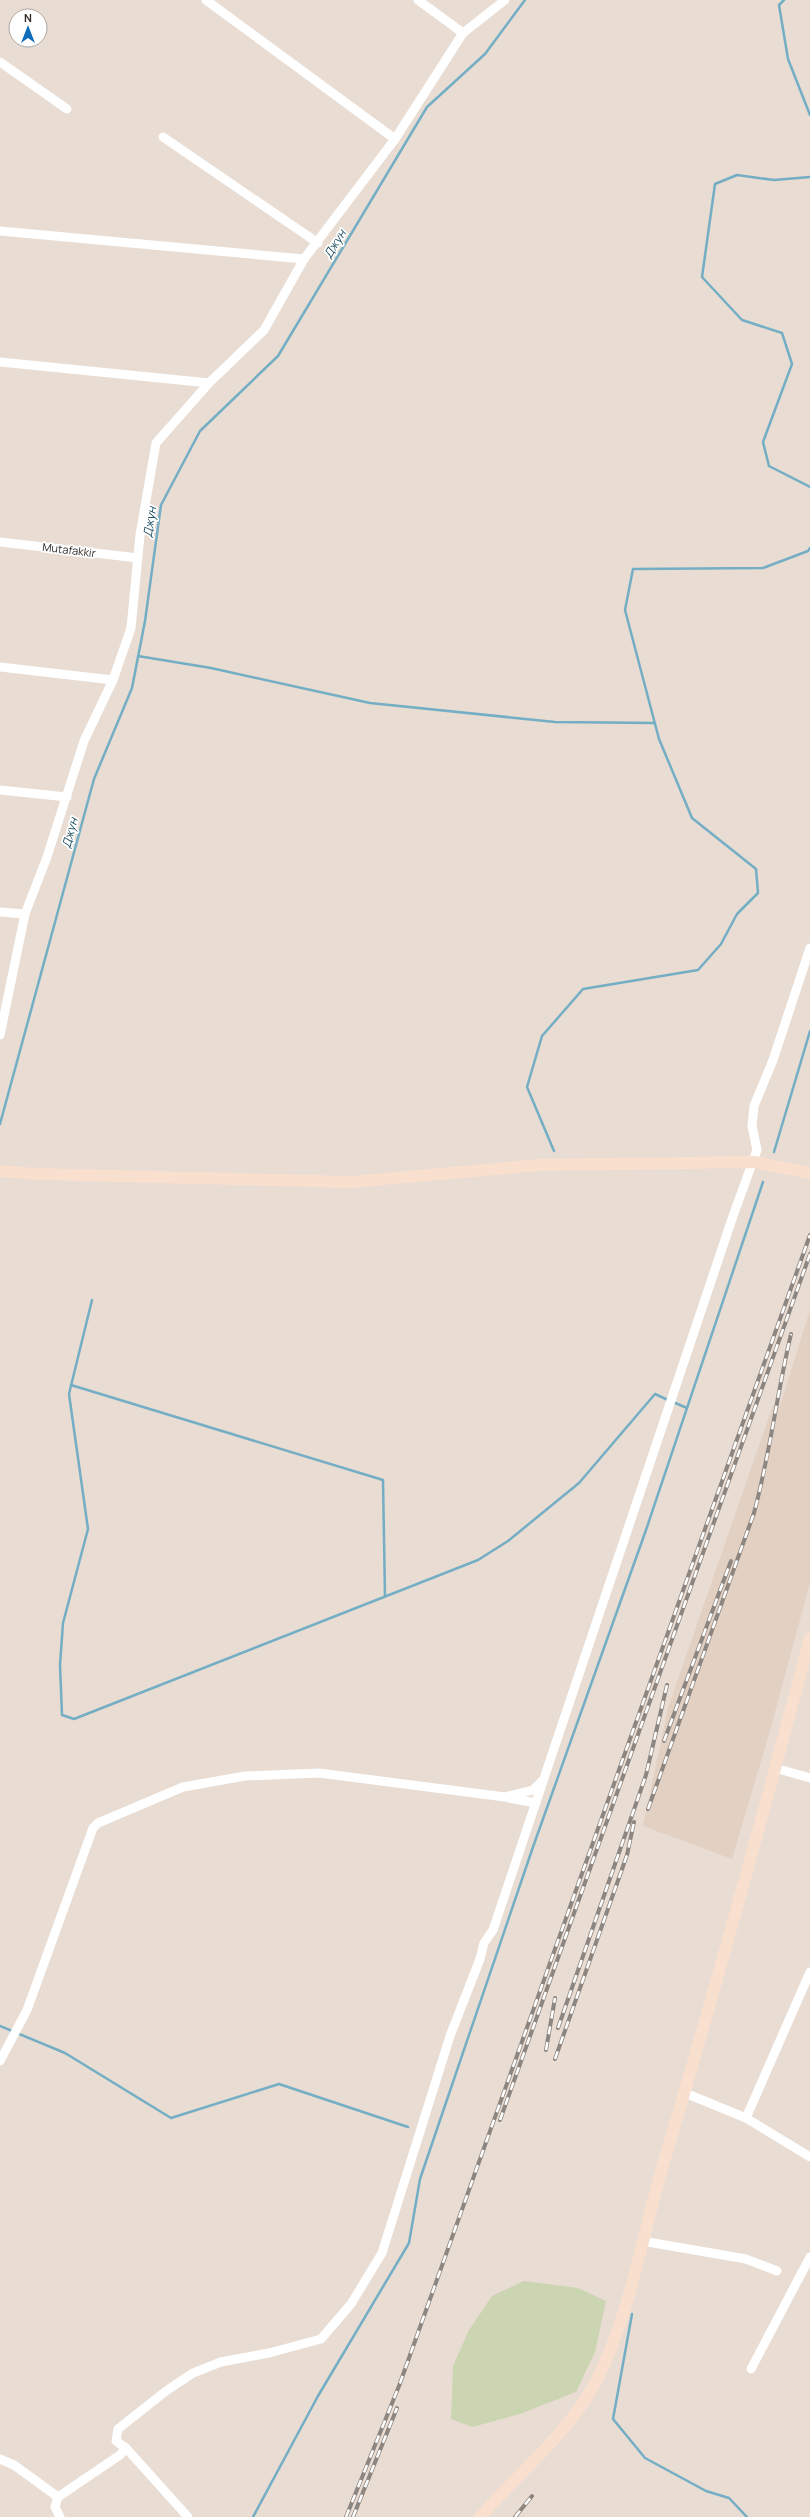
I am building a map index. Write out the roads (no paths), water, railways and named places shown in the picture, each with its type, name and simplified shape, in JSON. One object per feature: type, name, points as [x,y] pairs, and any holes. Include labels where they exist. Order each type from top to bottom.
[{"type":"main road","points":[[0,1171],[36,1174],[351,1182],[540,1166],[754,1162],[810,1173]]},
{"type":"main road","points":[[480,2517],[567,2424],[592,2387],[617,2334],[775,1768],[806,1669],[810,1638]]},
{"type":"street","points":[[206,0],[395,139]]},
{"type":"street","points":[[418,0],[463,33]]},
{"type":"street","points":[[0,1035],[25,914],[67,797],[84,741],[113,680],[131,628],[138,558],[156,443],[209,383],[264,330],[304,259],[318,244],[395,139],[463,33],[505,0]]},
{"type":"street","points":[[0,62],[67,109]]},
{"type":"street","points":[[163,137],[318,244]]},
{"type":"street","points":[[0,231],[304,259]]},
{"type":"street","points":[[0,362],[209,383]]},
{"type":"street","name":"Mutafakkir","points":[[0,542],[138,558]]},
{"type":"street","points":[[0,667],[113,680]]},
{"type":"street","points":[[0,790],[67,797]]},
{"type":"street","points":[[0,912],[25,914]]},
{"type":"street","points":[[188,2517],[126,2448],[116,2441],[118,2429],[166,2391],[192,2373],[221,2362],[268,2353],[321,2339],[351,2304],[382,2253],[450,2036],[480,1959],[484,1943],[494,1930],[733,1216],[754,1162],[757,1150],[752,1126],[754,1106],[773,1060],[810,948]]},
{"type":"street","points":[[775,1768],[810,1778]]},
{"type":"street","points":[[0,2061],[27,2010],[93,1828],[98,1823],[183,1787],[245,1776],[319,1773],[505,1797],[536,1803]]},
{"type":"street","points":[[505,1797],[533,1790],[544,1780]]},
{"type":"street","points":[[746,2118],[810,1972]]},
{"type":"street","points":[[685,2094],[746,2118],[810,2157]]},
{"type":"street","points":[[642,2241],[746,2259],[777,2271]]},
{"type":"street","points":[[750,2370],[810,2257]]},
{"type":"street","points":[[60,2517],[55,2507],[58,2497],[120,2456],[126,2448]]},
{"type":"street","points":[[0,2459],[14,2465],[58,2497]]},
{"type":"waterway","name":"Джун","points":[[0,1124],[94,779],[132,688],[145,621],[161,505],[200,431],[278,356],[427,107],[485,54],[525,0]]},
{"type":"waterway","points":[[784,0],[779,5],[788,59],[810,115]]},
{"type":"waterway","points":[[810,177],[774,180],[737,175],[715,184],[702,277],[742,320],[782,333],[792,364],[763,442],[769,466],[810,487]]},
{"type":"waterway","points":[[554,1151],[527,1087],[542,1036],[583,989],[698,970],[721,944],[737,914],[758,893],[756,869],[692,818],[659,739],[625,610],[633,569],[763,568],[808,551],[810,548]]},
{"type":"waterway","points":[[138,656],[211,668],[370,703],[555,722],[655,723]]},
{"type":"waterway","points":[[774,1152],[810,1031]]},
{"type":"waterway","points":[[253,2517],[318,2396],[409,2243],[420,2179],[533,1847],[646,1530],[763,1182]]},
{"type":"waterway","points":[[92,1300],[69,1394],[88,1529],[63,1623],[60,1665],[62,1715],[74,1719],[478,1560],[508,1541],[579,1483],[655,1394],[668,1400]]},
{"type":"waterway","points":[[71,1385],[383,1480],[385,1596]]},
{"type":"waterway","points":[[673,1402],[687,1408]]},
{"type":"waterway","points":[[0,2026],[65,2053],[171,2118],[279,2084],[408,2127]]},
{"type":"waterway","points":[[632,2314],[613,2419],[645,2458],[706,2491],[729,2498],[747,2517]]},
{"type":"railway","points":[[346,2517],[399,2386],[810,1235]]},
{"type":"railway","points":[[500,2120],[810,1254]]},
{"type":"railway","points":[[648,1809],[754,1513],[765,1468],[791,1334]]},
{"type":"railway","points":[[664,1741],[731,1561]]},
{"type":"railway","points":[[558,2028],[646,1775],[667,1685]]},
{"type":"railway","points":[[555,2059],[627,1855],[634,1822]]},
{"type":"railway","points":[[546,2050],[555,1998]]},
{"type":"railway","points":[[353,2517],[397,2408]]},
{"type":"railway","points":[[515,2517],[532,2496]]}]
